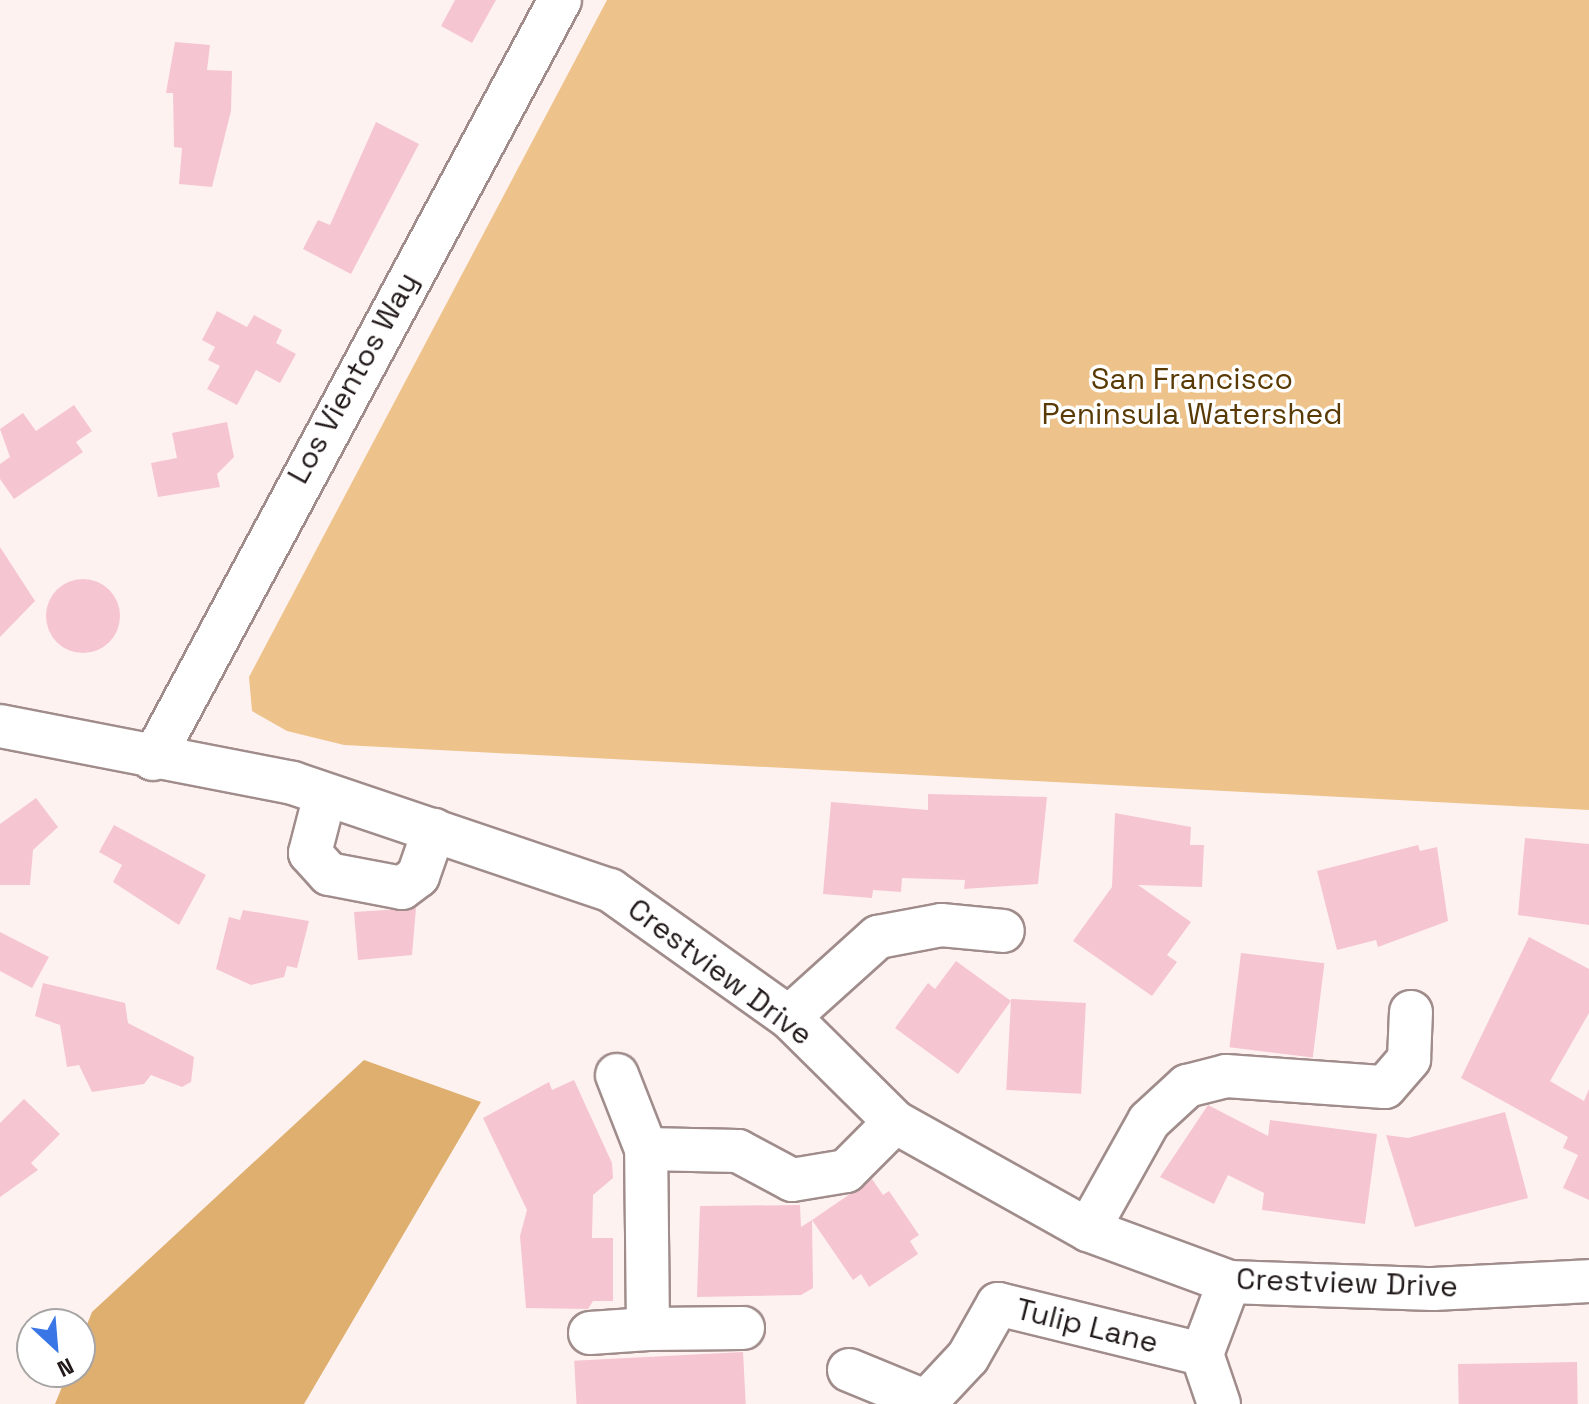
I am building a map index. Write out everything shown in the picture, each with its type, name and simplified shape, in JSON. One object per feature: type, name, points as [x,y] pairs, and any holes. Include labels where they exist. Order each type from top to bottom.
[{"type":"street","name":"Los Vientos Way","points":[[153,759],[560,0]]},
{"type":"street","name":"Crestview Drive","points":[[0,726],[325,795],[610,890],[789,1017],[895,1122],[1088,1230],[1229,1282],[1433,1289],[1589,1281]]},
{"type":"street","points":[[325,795],[310,853],[329,874],[402,888],[418,876],[434,830]]},
{"type":"street","points":[[789,1017],[878,937],[941,925],[1003,931]]},
{"type":"street","points":[[1088,1230],[1149,1121],[1187,1086],[1226,1076],[1385,1087],[1409,1059],[1411,1012]]},
{"type":"street","points":[[617,1075],[646,1149],[648,1329]]},
{"type":"street","points":[[646,1149],[738,1151],[792,1180],[846,1171],[895,1122]]},
{"type":"street","points":[[1219,1404],[1202,1354],[1229,1282]]},
{"type":"street","name":"Tulip Lane","points":[[849,1370],[923,1402],[968,1357],[998,1304],[1202,1354]]},
{"type":"street","points":[[590,1333],[743,1328]]},
{"type":"green space","name":"San Francisco Peninsula Watershed","points":[[607,0],[1589,0],[1589,810],[344,745],[287,731],[252,711],[249,677]]},
{"type":"shaded area","points":[[364,1060],[481,1102],[304,1404],[55,1404],[62,1388],[96,1388],[96,1308]]},
{"type":"building","points":[[455,0],[496,0],[472,43],[441,26]]},
{"type":"building","points":[[175,42],[210,45],[207,70],[232,71],[231,111],[212,187],[179,184],[182,148],[174,147],[173,93],[166,93]]},
{"type":"building","points":[[376,122],[419,144],[351,274],[303,249],[318,220],[330,225]]},
{"type":"building","points":[[217,311],[247,327],[254,315],[282,330],[276,343],[296,354],[280,383],[256,370],[237,405],[207,389],[220,366],[208,360],[215,347],[202,340]]},
{"type":"building","points":[[74,405],[92,431],[76,442],[83,452],[14,499],[0,479],[0,464],[10,457],[0,429],[23,413],[36,431]]},
{"type":"building","points":[[227,422],[234,457],[217,474],[220,487],[158,497],[151,463],[177,458],[172,433]]},
{"type":"building","points":[[0,547],[35,601],[0,637]]},
{"type":"building","points":[[83,579],[104,585],[114,595],[120,616],[114,637],[104,647],[83,653],[62,647],[52,637],[46,616],[52,595],[62,585]]},
{"type":"building","points":[[928,794],[1047,797],[1038,884],[964,889],[965,880],[902,878],[901,892],[873,890],[872,898],[823,894],[831,802],[928,810]]},
{"type":"building","points":[[36,798],[58,827],[33,850],[30,885],[0,885],[0,824]]},
{"type":"building","points":[[1115,813],[1191,827],[1190,845],[1204,845],[1202,887],[1138,885],[1191,922],[1167,955],[1177,962],[1152,996],[1073,941],[1112,887]]},
{"type":"building","points":[[114,825],[206,875],[179,925],[113,882],[122,865],[99,852]]},
{"type":"building","points":[[1525,838],[1589,844],[1589,925],[1518,915]]},
{"type":"building","points":[[1418,845],[1420,851],[1437,847],[1448,921],[1378,947],[1376,940],[1337,950],[1317,871]]},
{"type":"building","points":[[416,908],[412,955],[358,960],[354,912]]},
{"type":"building","points":[[243,910],[309,921],[297,968],[287,966],[284,977],[251,985],[216,969],[229,917],[240,920]]},
{"type":"building","points":[[0,932],[49,957],[32,988],[0,971]]},
{"type":"building","points":[[1529,937],[1589,969],[1589,1013],[1550,1081],[1584,1101],[1589,1089],[1589,1200],[1563,1188],[1578,1155],[1563,1148],[1568,1137],[1461,1078]]},
{"type":"building","points":[[1241,953],[1324,963],[1313,1058],[1229,1047]]},
{"type":"building","points":[[956,961],[1011,1001],[958,1074],[895,1028],[928,983],[935,989]]},
{"type":"building","points":[[43,983],[125,1003],[128,1023],[194,1057],[191,1082],[182,1087],[151,1075],[144,1084],[92,1092],[79,1065],[67,1067],[60,1025],[35,1016]]},
{"type":"building","points":[[1011,999],[1086,1003],[1081,1094],[1006,1090]]},
{"type":"building","points":[[574,1080],[612,1163],[613,1178],[593,1195],[592,1238],[613,1238],[613,1301],[593,1301],[588,1309],[526,1308],[520,1236],[527,1210],[483,1118],[549,1082],[552,1090]]},
{"type":"building","points":[[24,1099],[60,1134],[31,1163],[38,1170],[0,1197],[0,1123]]},
{"type":"building","points":[[1208,1105],[1268,1136],[1270,1120],[1377,1134],[1365,1224],[1262,1210],[1264,1193],[1228,1175],[1214,1204],[1160,1177]]},
{"type":"building","points":[[1505,1112],[1528,1198],[1415,1227],[1386,1135],[1408,1138]]},
{"type":"building","points":[[872,1179],[883,1195],[889,1191],[919,1235],[910,1241],[918,1254],[869,1287],[861,1274],[853,1280],[812,1220]]},
{"type":"building","points":[[800,1205],[801,1227],[812,1220],[813,1288],[801,1295],[697,1297],[700,1206]]},
{"type":"building","points":[[743,1352],[746,1404],[576,1404],[574,1361]]},
{"type":"building","points":[[1577,1362],[1578,1404],[1459,1404],[1458,1364]]}]
